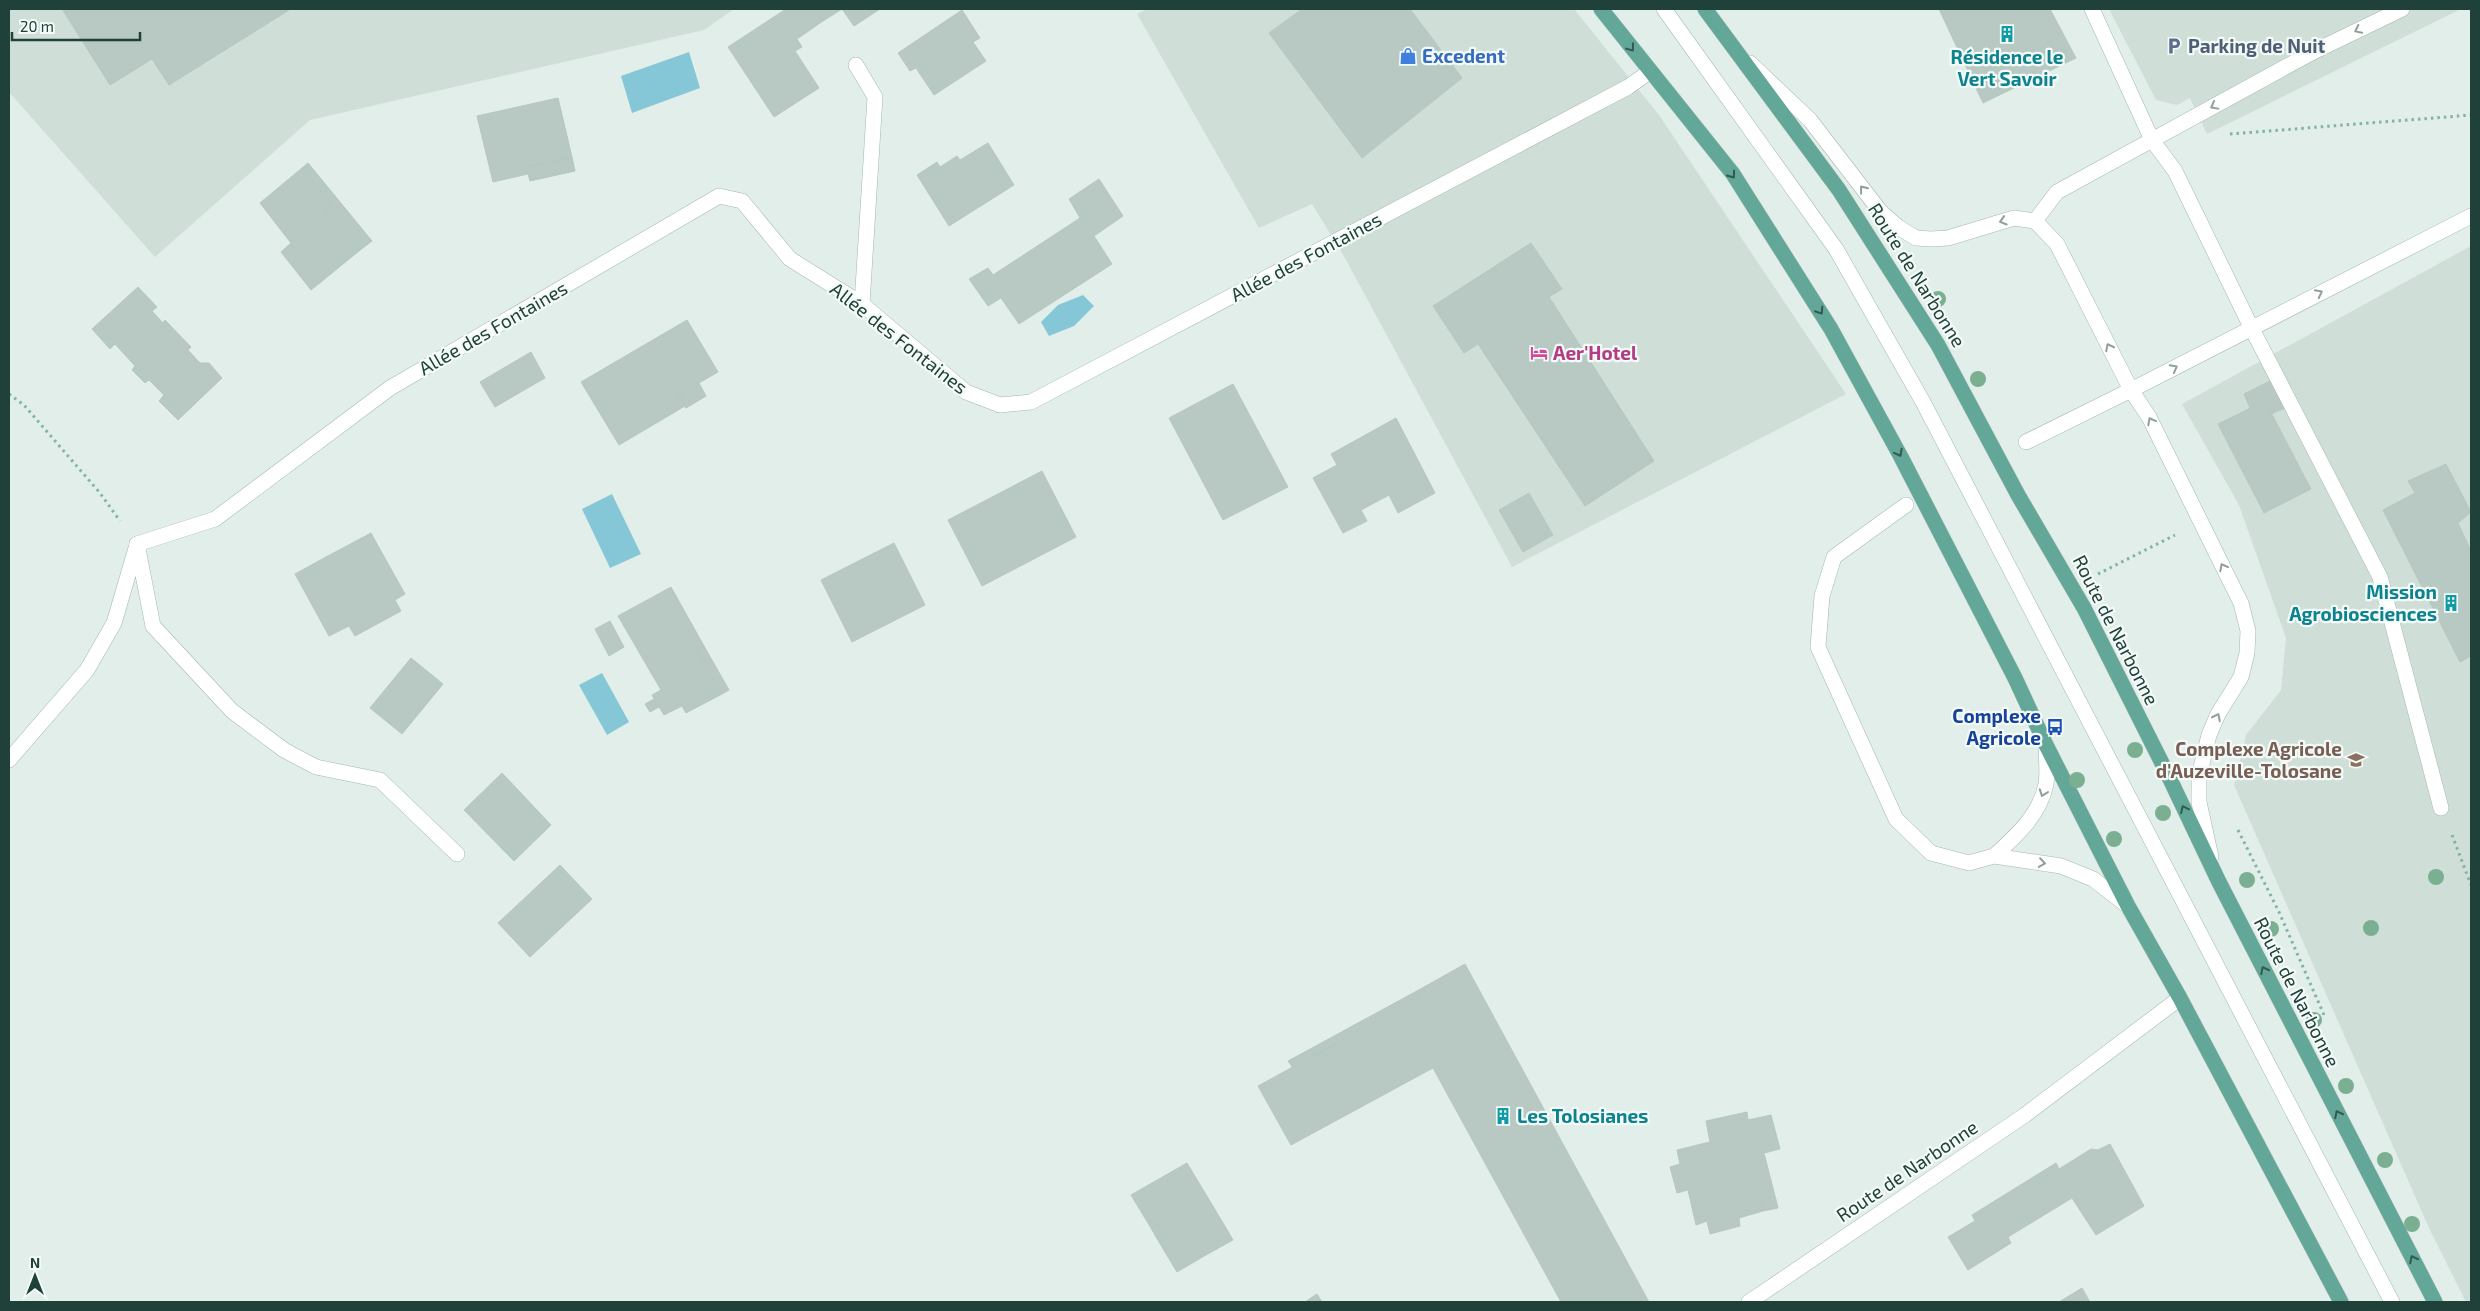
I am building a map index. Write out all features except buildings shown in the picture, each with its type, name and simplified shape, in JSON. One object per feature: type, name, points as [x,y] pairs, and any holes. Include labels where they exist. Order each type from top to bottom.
[{"type":"main road","points":[[1601,9],[1649,72],[1732,174],[1831,328],[1901,457],[2007,662],[2046,745],[2128,906],[2180,998],[2341,1302]]},
{"type":"main road","name":"Route de Narbonne","points":[[1705,9],[1839,190],[1938,345],[2018,495],[2084,608],[2168,775],[2219,882],[2435,1302]]},
{"type":"street","points":[[1664,9],[1836,249],[1923,402],[2392,1302]]},
{"type":"street","points":[[2092,9],[2152,140],[2175,172],[2251,327],[2380,577],[2442,808]]},
{"type":"street","points":[[2035,221],[2057,192],[2313,52],[2402,9]]},
{"type":"street","points":[[1735,48],[1810,120],[1880,210],[1916,238],[1948,238],[2014,218],[2035,221],[2057,244],[2131,390],[2149,417],[2241,603],[2248,631],[2247,653],[2241,677],[2218,714],[2209,735],[2199,776],[2199,802],[2219,882]]},
{"type":"street","points":[[856,65],[875,97],[862,304]]},
{"type":"street","name":"Allée des Fontaines","points":[[137,544],[215,519],[390,388],[719,196],[742,201],[790,259],[862,304],[966,392],[1000,405],[1031,402],[1628,87],[1649,72]]},
{"type":"street","points":[[2026,442],[2471,216]]},
{"type":"street","points":[[1906,505],[1834,557],[1822,596],[1818,647],[1896,819],[1931,853],[1969,863],[1994,856],[2061,866],[2094,879],[2128,906]]},
{"type":"street","points":[[9,760],[87,670],[114,623],[137,544]]},
{"type":"street","points":[[137,544],[153,626],[232,711],[284,750],[316,767],[380,780],[457,854]]},
{"type":"street","points":[[1994,856],[2019,833],[2036,810],[2046,784],[2046,745]]},
{"type":"street","name":"Route de Narbonne","points":[[1749,1302],[2025,1115],[2180,998]]},
{"type":"path","points":[[2229,134],[2471,115]]},
{"type":"path","points":[[9,394],[24,405],[100,493],[137,544]]},
{"type":"path","points":[[2127,560],[2175,535]]},
{"type":"path","points":[[2442,808],[2471,885]]},
{"type":"shaded area","points":[[9,9],[734,9],[704,30],[310,120],[155,257],[9,92]]},
{"type":"shaded area","points":[[1147,9],[1574,9],[1659,115],[1846,394],[1512,567],[1345,258],[1312,204],[1259,228],[1137,14]]},
{"type":"shaded area","points":[[2109,9],[2461,9],[2207,134],[2190,98],[2177,105],[2156,100]]},
{"type":"shaded area","name":"Complexe Agricole d'Auzeville-Tolosane","points":[[2471,246],[2471,1302],[2466,1302],[2429,1228],[2234,785],[2246,735],[2281,690],[2286,638],[2239,505],[2182,404]]},
{"type":"water","points":[[689,52],[700,88],[632,113],[621,76]]},
{"type":"water","points":[[1083,295],[1094,306],[1074,326],[1049,336],[1041,322],[1058,305]]},
{"type":"water","points":[[612,494],[641,554],[610,568],[582,509]]},
{"type":"water","points":[[602,673],[629,722],[607,735],[579,685]]},
{"type":"place","name":"Résidence le Vert Savoir","points":[[2007,34]]},
{"type":"place","name":"Parking de Nuit","points":[[2174,46]]},
{"type":"place","name":"Excedent","points":[[1408,56]]},
{"type":"place","name":"Aer'Hotel","points":[[1539,353]]},
{"type":"place","name":"Mission Agrobiosciences","points":[[2451,603]]},
{"type":"place","name":"Complexe Agricole","points":[[2055,727]]},
{"type":"place","name":"Complexe Agricole d'Auzeville-Tolosane","points":[[2356,760]]},
{"type":"place","name":"Les Tolosianes","points":[[1503,1116]]}]
